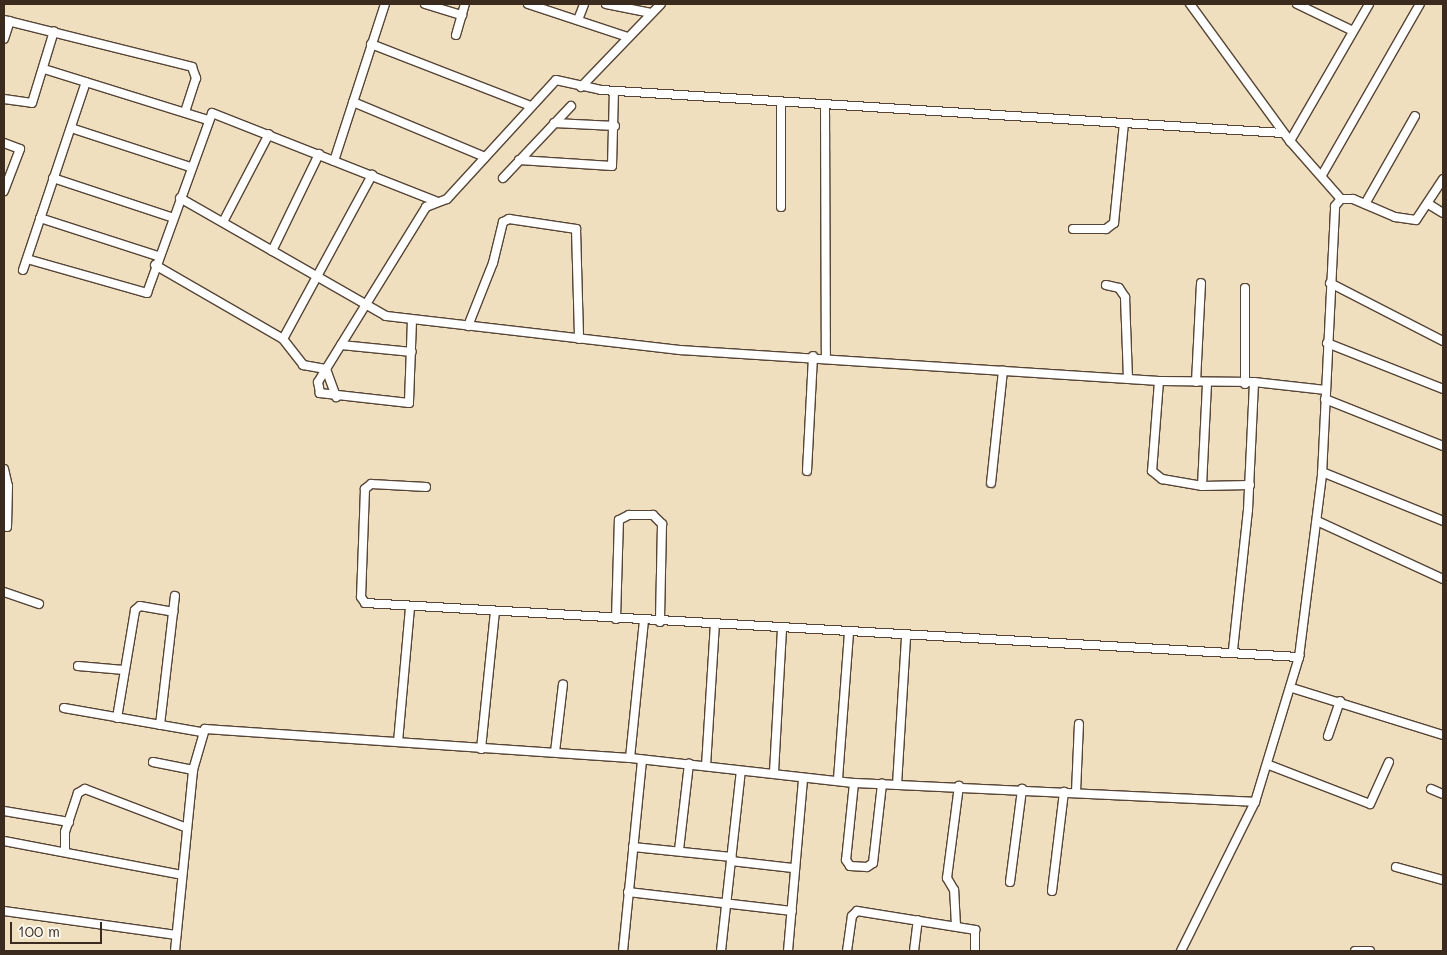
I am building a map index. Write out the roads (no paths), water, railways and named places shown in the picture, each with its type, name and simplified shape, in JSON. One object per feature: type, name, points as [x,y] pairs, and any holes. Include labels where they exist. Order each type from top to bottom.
[{"type":"street","points":[[334,161],[385,4]]},
{"type":"street","points":[[424,4],[462,15]]},
{"type":"street","points":[[456,35],[466,4]]},
{"type":"street","points":[[528,4],[628,36]]},
{"type":"street","points":[[557,13],[560,4]]},
{"type":"street","points":[[578,20],[584,4]]},
{"type":"street","points":[[606,4],[651,13]]},
{"type":"street","points":[[581,88],[628,36],[661,4]]},
{"type":"street","points":[[1190,4],[1283,133],[1341,199],[1364,204],[1407,221],[1416,220],[1430,205],[1442,183]]},
{"type":"street","points":[[1297,4],[1353,32]]},
{"type":"street","points":[[1290,141],[1369,4]]},
{"type":"street","points":[[1322,176],[1420,4]]},
{"type":"street","points":[[4,39],[7,20],[54,30],[197,70],[185,112]]},
{"type":"street","points":[[4,99],[32,103],[44,69],[54,30]]},
{"type":"street","points":[[371,44],[531,106]]},
{"type":"street","points":[[44,69],[208,120]]},
{"type":"street","points":[[412,320],[412,352],[406,405],[336,397],[318,388],[326,369],[362,304],[426,207],[435,201],[447,199],[556,80],[581,88],[1283,133]]},
{"type":"street","points":[[23,270],[86,82]]},
{"type":"street","points":[[520,160],[612,166],[615,126],[614,90]]},
{"type":"street","points":[[353,102],[485,157]]},
{"type":"street","points":[[781,102],[781,207]]},
{"type":"street","points":[[825,105],[826,358]]},
{"type":"street","points":[[503,178],[571,106]]},
{"type":"street","points":[[27,259],[147,294],[171,217],[180,198],[208,120],[215,114],[372,174],[435,201]]},
{"type":"street","points":[[1364,204],[1415,116]]},
{"type":"street","points":[[554,122],[615,126]]},
{"type":"street","points":[[1073,229],[1106,228],[1114,223],[1124,123]]},
{"type":"street","points":[[71,128],[190,167]]},
{"type":"street","points":[[223,222],[269,134]]},
{"type":"street","points":[[4,143],[20,148],[4,191]]},
{"type":"street","points":[[272,251],[319,154]]},
{"type":"street","points":[[283,339],[372,174]]},
{"type":"street","points":[[53,178],[171,217]]},
{"type":"street","points":[[180,198],[318,276],[380,314],[412,320],[579,339],[826,358],[1159,381],[1244,384],[1254,382],[1326,390]]},
{"type":"street","points":[[1181,951],[1255,802],[1269,765],[1292,688],[1299,657],[1322,472],[1333,215],[1341,199]]},
{"type":"street","points":[[1430,205],[1443,213]]},
{"type":"street","points":[[40,218],[158,256]]},
{"type":"street","points":[[468,326],[493,263],[503,222],[516,220],[576,228],[579,339]]},
{"type":"street","points":[[155,265],[283,339],[303,365],[326,369]]},
{"type":"street","points":[[1196,382],[1201,283]]},
{"type":"street","points":[[1330,283],[1443,341]]},
{"type":"street","points":[[1106,285],[1119,288],[1124,297],[1128,378]]},
{"type":"street","points":[[1244,384],[1245,288]]},
{"type":"street","points":[[1327,343],[1443,388]]},
{"type":"street","points":[[341,345],[412,352]]},
{"type":"street","points":[[807,471],[813,356]]},
{"type":"street","points":[[326,369],[336,397]]},
{"type":"street","points":[[991,483],[1003,371]]},
{"type":"street","points":[[1159,381],[1152,472],[1162,479],[1202,486],[1250,485]]},
{"type":"street","points":[[1234,650],[1250,485],[1254,382]]},
{"type":"street","points":[[1202,486],[1207,383]]},
{"type":"street","points":[[1325,400],[1443,446]]},
{"type":"street","points":[[4,469],[8,486],[7,527]]},
{"type":"street","points":[[1322,472],[1443,521]]},
{"type":"street","points":[[426,487],[372,484],[365,489],[362,601],[410,607],[849,631],[906,637],[1234,650],[1299,657]]},
{"type":"street","points":[[616,619],[619,520],[629,515],[653,515],[662,524],[660,622]]},
{"type":"street","points":[[1316,521],[1443,579]]},
{"type":"street","points":[[4,592],[39,604]]},
{"type":"street","points":[[160,724],[175,596]]},
{"type":"street","points":[[117,718],[135,610],[140,606],[173,612]]},
{"type":"street","points":[[398,742],[410,607]]},
{"type":"street","points":[[481,749],[495,612]]},
{"type":"street","points":[[630,758],[644,621]]},
{"type":"street","points":[[706,766],[715,624]]},
{"type":"street","points":[[774,772],[782,627]]},
{"type":"street","points":[[838,779],[849,631]]},
{"type":"street","points":[[897,786],[906,637]]},
{"type":"street","points":[[78,666],[124,670]]},
{"type":"street","points":[[555,752],[562,684]]},
{"type":"street","points":[[1292,688],[1340,701],[1443,735]]},
{"type":"street","points":[[1328,736],[1340,701]]},
{"type":"street","points":[[64,708],[202,732],[555,752],[689,764],[741,771],[774,772],[803,778],[838,779],[854,783],[897,786],[960,786],[1255,802]]},
{"type":"street","points":[[1076,792],[1079,724]]},
{"type":"street","points":[[175,951],[193,770],[202,732]]},
{"type":"street","points":[[623,951],[642,760]]},
{"type":"street","points":[[152,762],[193,770]]},
{"type":"street","points":[[1269,765],[1370,804],[1389,762]]},
{"type":"street","points":[[679,850],[689,764]]},
{"type":"street","points":[[721,951],[741,771]]},
{"type":"street","points":[[788,951],[792,912],[793,868],[803,778]]},
{"type":"street","points":[[854,783],[846,860],[850,866],[867,868],[872,863],[882,784]]},
{"type":"street","points":[[956,926],[954,890],[947,878],[960,786]]},
{"type":"street","points":[[1010,882],[1022,789]]},
{"type":"street","points":[[1431,789],[1443,794]]},
{"type":"street","points":[[65,850],[62,843],[78,793],[94,790],[187,828]]},
{"type":"street","points":[[1052,891],[1064,792]]},
{"type":"street","points":[[4,811],[69,822]]},
{"type":"street","points":[[4,841],[65,850],[182,875]]},
{"type":"street","points":[[634,846],[679,850],[793,868]]},
{"type":"street","points":[[1396,867],[1443,880]]},
{"type":"street","points":[[628,892],[792,912]]},
{"type":"street","points":[[4,911],[176,936]]},
{"type":"street","points":[[846,951],[852,916],[857,911],[975,930],[975,951]]},
{"type":"street","points":[[914,951],[918,920]]},
{"type":"street","points":[[1355,951],[1370,951]]}]
